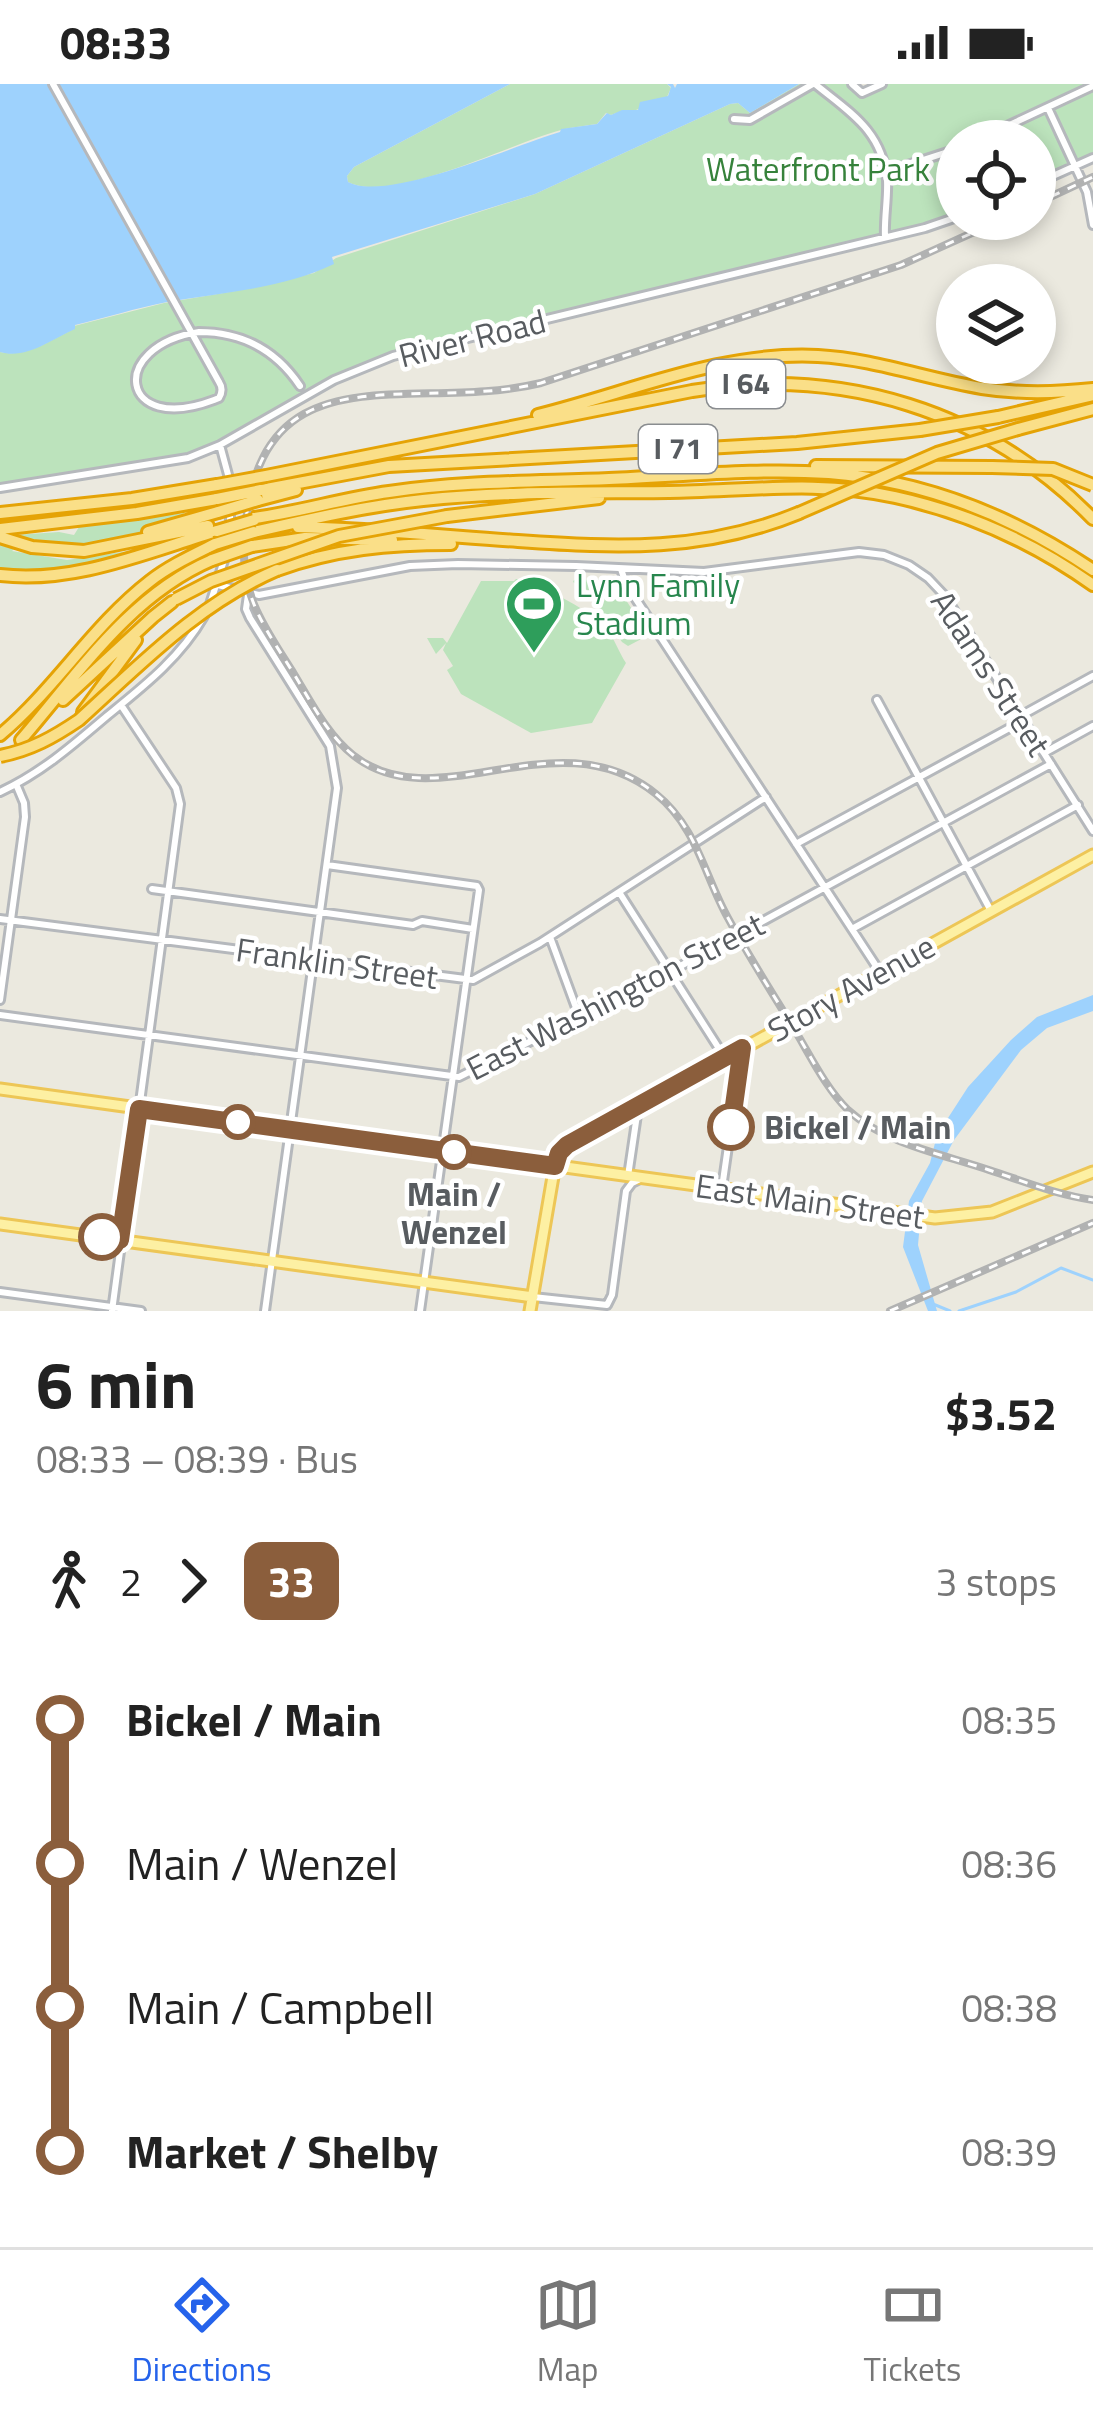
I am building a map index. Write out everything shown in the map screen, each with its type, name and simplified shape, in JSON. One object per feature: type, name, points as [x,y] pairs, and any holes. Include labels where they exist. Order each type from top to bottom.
[{"type":"highway","points":[[368,454],[564,409],[700,368],[765,357],[844,358],[1005,391],[1093,392]]},
{"type":"highway","name":"I 64","points":[[0,735],[130,598],[266,476],[368,454],[712,388],[754,383],[816,385],[898,400],[975,430],[1044,474],[1093,519]]},
{"type":"highway","name":"I 71","points":[[217,516],[260,495],[435,463],[797,443],[920,430],[1093,392]]},
{"type":"highway","points":[[282,526],[553,544],[682,544],[741,533],[937,453],[1093,409]]},
{"type":"highway","points":[[697,476],[781,466],[992,466],[1053,469],[1093,485]]},
{"type":"highway","points":[[21,740],[132,614],[163,587],[212,560],[256,527],[417,488],[826,473],[870,478],[964,502],[1051,543],[1093,570]]},
{"type":"highway","name":"I 64","points":[[0,514],[132,499],[256,527],[429,499],[858,490],[971,520],[1093,589]]},
{"type":"highway","points":[[0,759],[152,617],[211,581],[360,531],[447,516],[669,492]]},
{"type":"highway","points":[[0,533],[137,513],[217,516],[292,539],[454,544]]},
{"type":"highway","points":[[0,533],[32,547],[78,547],[217,516]]},
{"type":"highway","points":[[0,574],[66,575],[217,516]]},
{"type":"highway","points":[[0,759],[36,746],[79,720],[186,622],[221,598],[278,570],[362,548],[553,544]]},
{"type":"highway","points":[[63,730],[174,601]]},
{"type":"main road","name":"Story Avenue","points":[[555,1166],[567,1145],[1093,854]]},
{"type":"main road","points":[[0,1089],[555,1166],[530,1311]]},
{"type":"main road","name":"East Main Street","points":[[555,1166],[925,1217],[992,1212],[1093,1172]]},
{"type":"main road","points":[[0,1224],[533,1297]]},
{"type":"street","points":[[53,84],[175,302],[186,322],[197,342],[208,362],[220,384],[222,390],[214,400],[181,408],[157,406],[141,397],[134,378],[148,355],[170,340],[183,335],[191,333],[195,333],[199,332],[235,336],[262,347],[301,386]]},
{"type":"street","points":[[734,118],[750,120],[814,84],[852,112],[874,138],[885,172],[885,237]]},
{"type":"street","points":[[853,84],[862,93],[882,84]]},
{"type":"street","points":[[1021,120],[1093,86]]},
{"type":"street","points":[[1048,108],[1090,195],[1093,225]]},
{"type":"street","points":[[885,172],[936,156]]},
{"type":"street","points":[[1056,174],[1093,158]]},
{"type":"street","name":"River Road","points":[[0,488],[172,462],[220,445],[314,390],[393,356],[936,223]]},
{"type":"street","points":[[0,792],[50,763],[121,705],[184,647],[202,619],[226,555],[230,482],[220,445]]},
{"type":"street","name":"Adams Street","points":[[218,585],[248,595],[270,594],[425,565],[704,572],[851,552],[897,559],[922,573],[945,596],[1093,831]]},
{"type":"street","points":[[621,569],[626,584],[880,972]]},
{"type":"street","points":[[248,595],[250,618],[332,751],[338,799],[265,1311]]},
{"type":"street","points":[[796,844],[1016,724],[1093,676]]},
{"type":"street","points":[[877,700],[991,911]]},
{"type":"street","points":[[112,1309],[180,818],[179,794],[121,705]]},
{"type":"street","points":[[1044,753],[1093,726]]},
{"type":"street","name":"East Washington Street","points":[[0,1015],[459,1077],[581,1020],[1051,764]]},
{"type":"street","points":[[0,1000],[25,817],[16,784]]},
{"type":"street","name":"Franklin Street","points":[[0,919],[466,980],[550,936],[766,797]]},
{"type":"street","points":[[851,929],[1078,806]]},
{"type":"street","points":[[327,866],[478,888],[452,1077],[448,1151],[420,1311]]},
{"type":"street","points":[[152,889],[413,926],[422,921],[473,928]]},
{"type":"street","points":[[619,892],[725,1058]]},
{"type":"street","points":[[550,936],[581,1020]]},
{"type":"street","points":[[722,1188],[742,1048]]},
{"type":"street","points":[[628,1176],[638,1106]]},
{"type":"street","points":[[606,1173],[626,1191]]},
{"type":"street","points":[[533,1297],[608,1304],[626,1191],[642,1178]]},
{"type":"street","points":[[0,1292],[141,1311]]},
{"type":"green space","points":[[510,84],[667,84],[671,88],[667,97],[640,109],[606,113],[597,124],[561,130],[422,179],[368,187],[348,182],[354,167]]},
{"type":"green space","name":"Waterfront Park","points":[[799,84],[859,84],[864,88],[872,84],[1093,84],[1093,157],[1056,174],[1056,120],[936,120],[936,224],[393,356],[219,445],[168,463],[0,488],[0,352],[29,350],[74,326],[164,303],[314,273],[336,258],[535,194],[730,104],[738,103],[750,113]]},
{"type":"green space","points":[[184,513],[147,530],[86,543],[25,539],[12,551],[67,560],[136,550],[69,568],[0,570],[0,536],[74,535],[79,527]]},
{"type":"green space","name":"Lynn Family Stadium","points":[[526,579],[590,614],[610,633],[626,663],[592,723],[531,733],[461,694],[447,670],[453,666],[443,650],[446,643],[436,654],[427,638],[443,638],[447,643],[481,581]]},
{"type":"green space","points":[[612,579],[649,635],[628,646],[587,590],[573,582]]},
{"type":"water","points":[[0,84],[510,84],[354,167],[348,182],[366,186],[420,179],[561,129],[597,124],[607,113],[638,110],[640,102],[668,96],[671,87],[667,84],[675,88],[677,84],[799,84],[750,113],[738,103],[730,104],[535,194],[332,257],[334,264],[314,272],[75,325],[39,347],[10,354],[0,352]]},
{"type":"water","points":[[1093,995],[1093,1011],[1047,1028],[1021,1050],[954,1140],[922,1201],[918,1245],[937,1311],[928,1311],[903,1247],[909,1201],[930,1163],[937,1135],[968,1087],[1011,1040],[1037,1017]]},
{"type":"waterway","points":[[959,1311],[1016,1292],[1061,1268],[1093,1280]]},
{"type":"waterway","points":[[933,1304],[950,1311]]},
{"type":"railway","points":[[1056,194],[1093,177]]},
{"type":"railway","points":[[956,240],[901,265],[541,383],[491,391],[347,399],[308,412],[276,437],[255,479],[244,562],[251,597],[265,627],[320,717],[353,755],[386,773],[422,778],[579,764],[618,772],[656,794],[681,821],[744,946],[825,1081],[848,1110],[915,1147],[1093,1200]]},
{"type":"railway","points":[[890,1311],[1093,1223]]},
{"type":"bus line","name":"33","points":[[102,1237],[120,1240],[139,1109],[555,1166],[567,1145],[742,1048],[731,1127]]},
{"type":"place","name":"Lynn Family Stadium","points":[[534,655]]},
{"type":"place","name":"Bickel / Main","points":[[731,1127]]},
{"type":"place","name":"Main / Wenzel","points":[[454,1152]]}]
